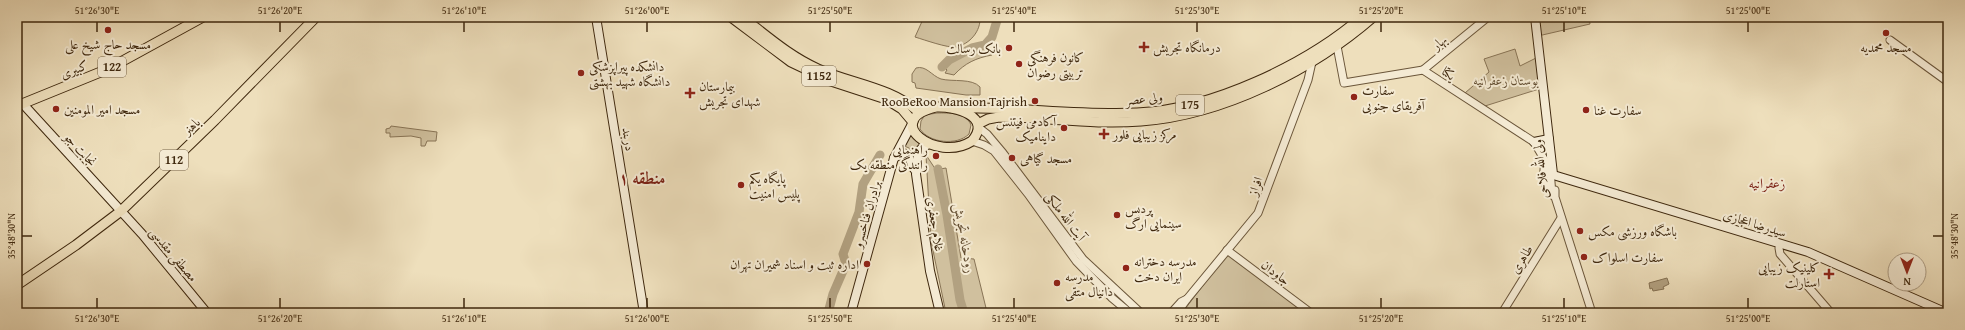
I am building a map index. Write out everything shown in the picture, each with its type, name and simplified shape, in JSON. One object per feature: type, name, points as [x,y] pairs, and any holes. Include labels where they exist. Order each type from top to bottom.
[{"type":"main road","name":"کبیری","points":[[20,105],[108,69],[203,17]]},
{"type":"main road","points":[[306,26],[313,17]]},
{"type":"main road","name":"باهنر","points":[[17,285],[121,211],[226,109],[316,17]]},
{"type":"main road","name":"دربند","points":[[596,17],[644,313]]},
{"type":"main road","name":"1152","points":[[731,17],[790,62],[831,81],[886,99],[902,109],[913,123]]},
{"type":"main road","name":"1152","points":[[742,17],[785,50],[804,62],[833,75],[901,98],[919,112]]},
{"type":"main road","name":"ولی عصر","points":[[953,108],[984,107],[1112,114],[1139,113],[1188,105],[1232,91],[1291,65],[1318,49],[1362,17]]},
{"type":"main road","name":"ولی عصر","points":[[978,126],[988,119],[999,117],[1115,122],[1142,121],[1191,113],[1258,89],[1312,62],[1337,46],[1373,17]]},
{"type":"main road","name":"ولی‌ الله فلاحی","points":[[1536,17],[1552,177]]},
{"type":"main road","name":"نجابت جو","points":[[20,105],[121,211]]},
{"type":"main road","points":[[936,107],[953,108],[969,114],[978,126],[976,136],[972,141],[956,147],[943,147],[929,144],[916,134],[913,123],[919,112],[936,107]]},
{"type":"main road","name":"برادران فناخسرو","points":[[851,313],[894,158],[913,123]]},
{"type":"main road","points":[[1534,142],[1549,139]]},
{"type":"main road","name":"غلام جعفری","points":[[929,144],[918,152],[916,174],[930,271],[940,313]]},
{"type":"main road","points":[[894,158],[903,153],[908,155],[916,174]]},
{"type":"main road","name":"سیدرضا اعجازی","points":[[1552,177],[1833,262],[1947,313]]},
{"type":"main road","name":"مصطفی مقدسی","points":[[121,211],[207,313]]},
{"type":"main road","name":"سیدرضا اعجازی","points":[[1780,246],[1832,266],[1937,313]]},
{"type":"street","name":"بهار","points":[[1423,70],[1488,17]]},
{"type":"street","points":[[1890,40],[1948,82]]},
{"type":"street","name":"یکتا","points":[[1337,46],[1344,83],[1423,70],[1534,142],[1545,160],[1552,177],[1553,196]]},
{"type":"street","name":"افراز","points":[[1177,313],[1258,213],[1308,80],[1312,62]]},
{"type":"street","name":"آیت الله ملکی","points":[[978,126],[1003,153],[1083,259],[1141,313]]},
{"type":"street","name":"آیت الله ملکی","points":[[972,141],[984,145],[994,151],[1028,194],[1076,261],[1112,298],[1130,313]]},
{"type":"street","points":[[1545,160],[1543,174],[1544,186],[1553,196]]},
{"type":"street","name":"ولی‌ الله فلاحی","points":[[1553,196],[1592,313]]},
{"type":"street","name":"طاهری","points":[[1502,313],[1561,218]]},
{"type":"street","points":[[1780,246],[1780,254],[1831,313]]},
{"type":"street","name":"جاودان","points":[[1227,250],[1311,313]]},
{"type":"street","name":"افراز","points":[[1171,313],[1181,302],[1187,299]]},
{"type":"green space","points":[[924,17],[980,17],[980,22],[977,32],[970,40],[956,47],[952,47],[936,44],[915,37]]},
{"type":"green space","points":[[1536,17],[1589,17],[1590,24],[1538,36]]},
{"type":"green space","points":[[986,46],[992,55],[971,62],[962,67],[954,75],[945,73],[947,70],[944,67],[953,59],[969,51]]},
{"type":"green space","name":"بوستان زعفرانیه","points":[[1515,49],[1520,66],[1536,58],[1539,89],[1485,106],[1465,93],[1489,72],[1484,59]]},
{"type":"green space","points":[[920,67],[926,69],[941,79],[967,81],[977,84],[980,87],[980,95],[966,95],[916,88],[915,83],[912,82],[912,74],[916,68]]},
{"type":"green space","points":[[937,113],[961,115],[969,121],[971,125],[969,134],[958,140],[943,141],[936,140],[924,134],[920,129],[921,121],[925,115]]},
{"type":"green space","points":[[391,126],[437,132],[436,141],[427,141],[425,146],[421,146],[421,138],[411,136],[390,137],[390,133],[386,133],[386,129],[390,128]]},
{"type":"green space","points":[[909,134],[920,145],[914,150],[913,158],[909,148],[902,145]]},
{"type":"green space","points":[[926,155],[936,170],[946,218],[962,313],[946,313],[931,241]]},
{"type":"green space","points":[[946,168],[961,258],[974,259],[986,308],[976,313],[967,313],[963,301],[940,169]]},
{"type":"green space","points":[[1227,254],[1305,313],[1182,313]]},
{"type":"shaded area","points":[[1667,278],[1669,284],[1663,287],[1664,289],[1653,291],[1652,288],[1650,289],[1649,283]]},
{"type":"waterway","name":"رودخانه تجریش","points":[[942,67],[949,60],[972,48],[985,45],[992,37],[998,17]]},
{"type":"waterway","points":[[828,313],[833,294],[846,264],[843,254],[859,212],[863,184],[880,155]]},
{"type":"waterway","name":"رودخانه تجریش","points":[[938,169],[947,215],[960,300],[964,313]]},
{"type":"place","name":"مسجد حاج شیخ علی","points":[[108,30]]},
{"type":"place","name":"مسجد محمدیه","points":[[1886,33]]},
{"type":"place","name":"درمانگاه تجریش","points":[[1144,47]]},
{"type":"place","name":"بانک رسالت","points":[[1009,48]]},
{"type":"place","name":"کانون فرهنگی تربیتی رضوان","points":[[1019,64]]},
{"type":"place","name":"دانشکده پیراپزشکی دانشگاه شهید بهشتی","points":[[581,73]]},
{"type":"place","name":"بیمارستان شهدای تجریش","points":[[690,93]]},
{"type":"place","name":"سفارت آفریقای جنوبی","points":[[1354,97]]},
{"type":"place","name":"RooBeRoo Mansion Tajrish","points":[[1035,101]]},
{"type":"place","name":"مسجد امیر المومنین","points":[[56,109]]},
{"type":"place","name":"سفارت غنا","points":[[1586,110]]},
{"type":"place","name":"آکادمی فیتنس داینامیک","points":[[1064,128]]},
{"type":"place","name":"مرکز زیبایی فلور","points":[[1104,134]]},
{"type":"place","name":"راهنمایی رانندگی منطقه یک","points":[[936,156]]},
{"type":"place","name":"مسجد گیاهی","points":[[1012,158]]},
{"type":"place","name":"پایگاه یکم پلیس امنیت","points":[[741,185]]},
{"type":"place","name":"پردیس سینمایی ارگ","points":[[1117,215]]},
{"type":"place","name":"باشگاه ورزشی مکس","points":[[1580,231]]},
{"type":"place","name":"سفارت اسلواک","points":[[1584,257]]},
{"type":"place","name":"اداره ثبت و اسناد شمیران تهران","points":[[867,264]]},
{"type":"place","name":"مدرسه دخترانه ایران دخت","points":[[1126,268]]},
{"type":"place","name":"کلینیک زیبایی استارلت","points":[[1829,274]]},
{"type":"place","name":"مدرسه دانیال متقی","points":[[1057,283]]},
{"type":"district","name":"منطقه ۱","points":[[642,178]]},
{"type":"district","name":"زعفرانیه","points":[[1767,183]]}]
